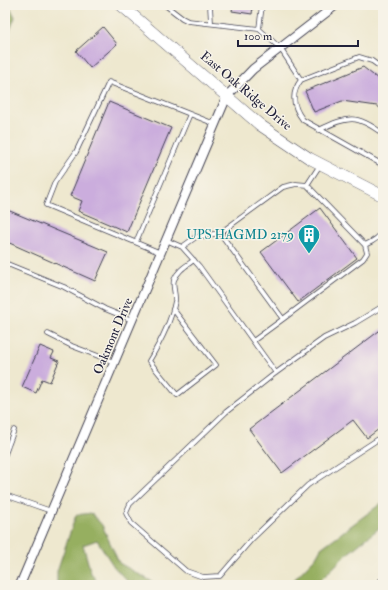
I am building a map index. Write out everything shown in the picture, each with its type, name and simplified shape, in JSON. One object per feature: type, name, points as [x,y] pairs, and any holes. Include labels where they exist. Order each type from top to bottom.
[{"type":"main road","name":"East Oak Ridge Drive","points":[[121,5],[260,125],[320,165],[383,196]]},
{"type":"street","points":[[227,96],[253,69],[336,5]]},
{"type":"street","name":"Oakmont Drive","points":[[20,585],[227,96]]},
{"type":"lane","points":[[165,5],[182,18],[259,29],[280,48],[301,80]]},
{"type":"lane","points":[[210,5],[211,23]]},
{"type":"lane","points":[[259,29],[262,5]]},
{"type":"lane","points":[[383,69],[372,61],[359,58],[301,80],[295,88],[293,96],[294,103],[303,120],[383,165]]},
{"type":"lane","points":[[161,253],[46,205],[56,182],[76,152],[109,82],[215,125]]},
{"type":"lane","points":[[136,242],[190,114]]},
{"type":"lane","points":[[320,130],[341,120],[349,118],[364,121],[383,134]]},
{"type":"lane","points":[[307,185],[320,165]]},
{"type":"lane","points":[[182,247],[196,237],[220,233],[282,187],[296,184],[307,185],[365,245],[367,253],[363,259],[253,341]]},
{"type":"lane","points":[[365,245],[372,242],[381,234],[383,230]]},
{"type":"lane","points":[[220,233],[283,319]]},
{"type":"lane","points":[[166,240],[182,247],[194,260],[276,373]]},
{"type":"lane","points":[[173,309],[216,365],[177,396],[149,361],[159,345],[173,309],[175,299],[174,281],[178,272],[194,260]]},
{"type":"lane","points":[[5,263],[64,287],[105,309],[132,320]]},
{"type":"lane","points":[[383,306],[355,323],[324,338],[226,412],[130,504],[126,513],[131,523],[186,571],[203,577],[220,576],[252,539],[308,485],[383,436]]},
{"type":"lane","points":[[48,334],[78,348],[115,362]]},
{"type":"lane","points":[[5,454],[14,430]]},
{"type":"lane","points":[[5,495],[52,511]]},
{"type":"lane","points":[[375,585],[383,579]]},
{"type":"green space","points":[[5,5],[9,5],[15,17],[5,43]]},
{"type":"green space","points":[[383,502],[383,525],[346,555],[316,585],[289,585],[316,557],[321,548]]},
{"type":"green space","points":[[91,513],[102,525],[119,563],[158,585],[131,585],[114,567],[97,540],[83,545],[91,573],[99,585],[57,585],[57,571],[76,515]]},
{"type":"building","points":[[233,5],[253,5],[252,14],[232,11]]},
{"type":"building","points":[[103,27],[117,44],[90,68],[76,51]]},
{"type":"building","points":[[363,67],[383,83],[383,110],[377,106],[342,101],[314,112],[305,91]]},
{"type":"building","points":[[109,102],[171,128],[127,232],[78,211],[82,201],[70,196]]},
{"type":"building","name":"UPS HAGMD 2179","points":[[320,208],[357,258],[298,302],[261,252]]},
{"type":"building","points":[[5,209],[108,252],[95,281],[5,241]]},
{"type":"building","points":[[383,328],[383,426],[367,438],[353,420],[282,473],[249,429]]},
{"type":"building","points":[[40,346],[54,352],[51,358],[59,361],[50,382],[42,379],[36,393],[22,387]]},
{"type":"place","name":"UPS HAGMD 2179","points":[[309,254]]}]
